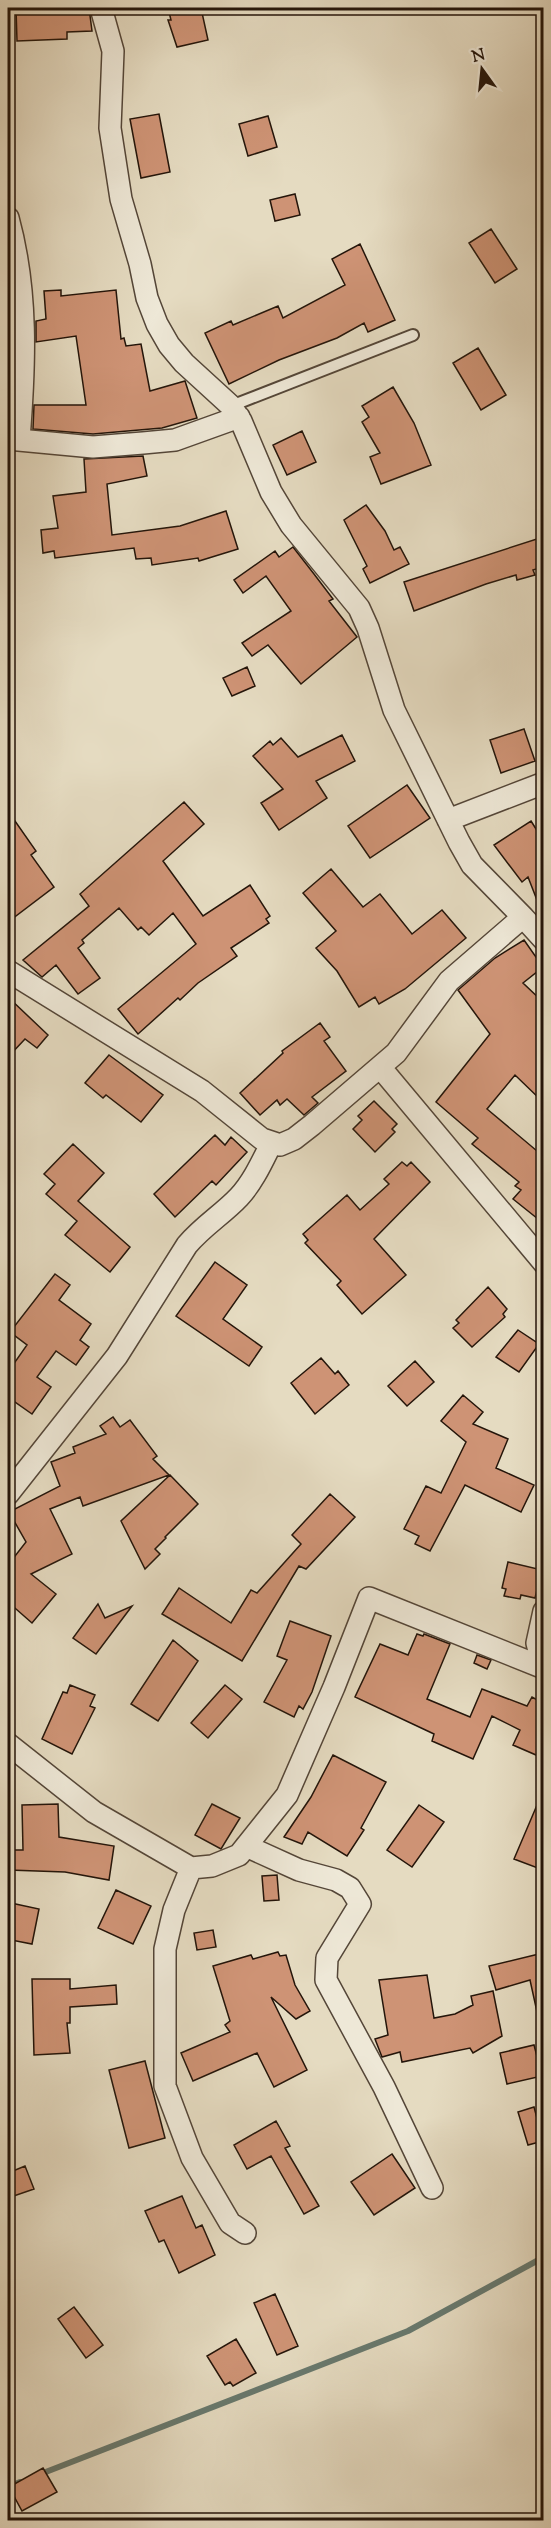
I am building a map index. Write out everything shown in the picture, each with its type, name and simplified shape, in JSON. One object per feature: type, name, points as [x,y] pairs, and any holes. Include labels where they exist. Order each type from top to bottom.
[{"type":"street","points":[[101,8],[113,51],[110,128],[121,199],[140,264],[147,298],[169,345],[184,363],[235,412],[271,492],[291,525],[359,608],[368,628],[394,710],[472,865],[543,940]]},
{"type":"street","points":[[8,218],[19,266],[24,327],[24,380],[13,439],[93,447],[175,440],[235,412]]},
{"type":"street","points":[[448,820],[543,783]]},
{"type":"street","points":[[8,971],[202,1091],[262,1139],[271,1144],[280,1145],[294,1139],[380,1067],[415,1030],[449,981],[523,917]]},
{"type":"street","points":[[380,1067],[543,1263]]},
{"type":"street","points":[[8,1494],[117,1356],[187,1245],[199,1231],[240,1197],[258,1172],[271,1144]]},
{"type":"street","points":[[8,1744],[94,1812],[191,1868],[212,1866],[239,1855],[287,1795],[334,1687],[369,1598],[543,1667]]},
{"type":"street","points":[[543,1611],[537,1642],[543,1667]]},
{"type":"street","points":[[246,1846],[299,1870],[336,1880],[350,1888],[360,1904],[327,1958],[326,1980],[384,2087],[432,2188]]},
{"type":"street","points":[[191,1868],[174,1910],[165,1949],[165,2086],[192,2158],[230,2223],[244,2234]]},
{"type":"lane","points":[[235,412],[413,334]]},
{"type":"building","points":[[16,8],[89,8],[92,31],[67,32],[67,39],[17,41]]},
{"type":"building","points":[[168,8],[201,8],[208,40],[177,47],[168,20],[171,20]]},
{"type":"building","points":[[159,114],[170,172],[141,178],[130,119]]},
{"type":"building","points":[[268,116],[277,147],[248,156],[239,124]]},
{"type":"building","points":[[295,194],[300,215],[275,221],[270,200]]},
{"type":"building","points":[[491,229],[517,269],[495,283],[469,243]]},
{"type":"building","points":[[360,244],[395,320],[368,332],[364,323],[337,338],[279,360],[229,384],[205,333],[231,321],[233,325],[278,306],[283,318],[345,285],[332,259]]},
{"type":"building","points":[[61,290],[61,296],[116,290],[121,339],[124,338],[126,346],[141,344],[150,391],[185,381],[197,418],[162,428],[93,434],[33,429],[34,405],[86,405],[76,336],[36,342],[36,321],[46,319],[44,291]]},
{"type":"building","points":[[478,348],[506,395],[481,410],[453,363]]},
{"type":"building","points":[[393,387],[414,423],[431,465],[381,484],[370,457],[380,453],[362,422],[369,417],[362,406]]},
{"type":"building","points":[[302,431],[316,462],[287,475],[273,445]]},
{"type":"building","points":[[143,456],[147,476],[107,484],[112,535],[180,526],[226,511],[238,549],[199,561],[198,558],[152,565],[151,558],[136,559],[134,548],[55,558],[54,551],[43,553],[41,530],[58,528],[53,496],[86,492],[84,459]]},
{"type":"building","points":[[366,505],[385,531],[394,550],[400,547],[409,564],[370,583],[363,569],[367,566],[344,520]]},
{"type":"building","points":[[543,537],[543,567],[533,570],[535,575],[517,580],[516,575],[414,611],[404,582]]},
{"type":"building","points":[[293,547],[333,599],[329,601],[357,637],[301,684],[268,645],[252,656],[242,643],[291,611],[266,576],[243,593],[234,580],[275,551],[279,557]]},
{"type":"building","points":[[247,667],[255,686],[232,696],[223,678]]},
{"type":"building","points":[[524,729],[535,761],[501,773],[490,740]]},
{"type":"building","points":[[342,735],[355,761],[316,781],[327,798],[279,830],[261,803],[283,789],[253,756],[270,741],[273,745],[281,738],[298,757]]},
{"type":"building","points":[[407,785],[430,818],[370,858],[348,826]]},
{"type":"building","points":[[184,802],[204,824],[163,861],[203,916],[250,885],[270,916],[266,919],[269,923],[231,948],[237,956],[198,983],[180,1000],[178,998],[138,1034],[118,1009],[196,944],[173,913],[149,935],[141,927],[138,930],[119,908],[82,940],[84,943],[78,948],[100,978],[78,994],[56,965],[42,977],[23,960],[89,906],[80,894]]},
{"type":"building","points":[[8,811],[36,851],[31,855],[54,887],[8,922]]},
{"type":"building","points":[[531,821],[543,840],[542,913],[528,877],[522,882],[494,845]]},
{"type":"building","points":[[331,869],[363,907],[380,894],[412,934],[442,910],[466,938],[405,989],[379,1004],[375,997],[359,1007],[337,971],[316,948],[336,931],[303,893]]},
{"type":"building","points":[[524,940],[543,967],[523,983],[543,1002],[543,1102],[515,1075],[487,1109],[543,1156],[543,1223],[513,1199],[521,1190],[515,1186],[519,1182],[472,1144],[478,1138],[436,1102],[490,1034],[458,990],[495,958]]},
{"type":"building","points":[[8,997],[48,1035],[37,1048],[25,1039],[8,1057]]},
{"type":"building","points":[[320,1023],[330,1037],[324,1041],[346,1071],[312,1097],[318,1103],[304,1115],[287,1099],[280,1105],[277,1100],[260,1115],[240,1093],[283,1053],[282,1051]]},
{"type":"building","points":[[109,1055],[163,1095],[141,1122],[106,1095],[103,1098],[85,1083]]},
{"type":"building","points":[[374,1101],[397,1124],[392,1129],[395,1132],[375,1152],[353,1129],[362,1120],[358,1116]]},
{"type":"building","points":[[215,1135],[225,1145],[231,1137],[247,1152],[216,1185],[212,1181],[175,1217],[154,1194]]},
{"type":"building","points":[[73,1144],[104,1173],[78,1201],[130,1247],[110,1272],[65,1235],[77,1221],[46,1194],[55,1184],[44,1174]]},
{"type":"building","points":[[402,1162],[407,1166],[411,1162],[430,1182],[374,1239],[406,1275],[362,1314],[337,1285],[341,1281],[305,1243],[308,1240],[303,1234],[347,1195],[360,1210],[389,1184],[384,1179]]},
{"type":"building","points":[[215,1262],[247,1285],[223,1319],[262,1347],[249,1366],[176,1316]]},
{"type":"building","points":[[55,1274],[70,1285],[59,1300],[91,1324],[80,1340],[89,1347],[76,1365],[56,1351],[37,1377],[51,1387],[32,1414],[8,1397],[8,1372],[27,1345],[10,1332]]},
{"type":"building","points":[[488,1287],[507,1309],[503,1314],[505,1317],[472,1347],[453,1328],[459,1323],[456,1320]]},
{"type":"building","points":[[518,1330],[539,1344],[519,1372],[496,1357]]},
{"type":"building","points":[[321,1358],[335,1374],[338,1371],[349,1385],[315,1414],[291,1383]]},
{"type":"building","points":[[415,1361],[434,1382],[407,1406],[388,1386]]},
{"type":"building","points":[[463,1395],[483,1412],[473,1424],[508,1439],[496,1468],[534,1485],[521,1512],[465,1485],[430,1551],[415,1544],[419,1536],[404,1529],[426,1486],[441,1493],[466,1442],[441,1421]]},
{"type":"building","points":[[113,1417],[120,1427],[130,1420],[157,1456],[153,1459],[169,1475],[83,1506],[80,1497],[50,1509],[72,1554],[31,1574],[56,1594],[32,1623],[8,1602],[8,1565],[26,1542],[9,1512],[60,1486],[51,1462],[75,1453],[73,1447],[106,1434],[100,1426]]},
{"type":"building","points":[[170,1475],[198,1504],[155,1549],[160,1554],[145,1569],[121,1521]]},
{"type":"building","points":[[330,1494],[355,1517],[306,1569],[299,1566],[242,1661],[162,1614],[179,1588],[231,1623],[251,1590],[257,1593],[301,1544],[292,1535]]},
{"type":"building","points":[[508,1562],[542,1570],[535,1598],[521,1595],[520,1599],[504,1596],[506,1589],[502,1588]]},
{"type":"building","points":[[98,1604],[105,1618],[132,1606],[96,1654],[73,1638]]},
{"type":"building","points":[[290,1621],[331,1636],[312,1692],[303,1709],[299,1706],[294,1717],[264,1702],[287,1660],[277,1656]]},
{"type":"building","points":[[417,1634],[423,1636],[424,1634],[450,1644],[427,1699],[470,1717],[482,1689],[527,1706],[532,1697],[543,1703],[543,1758],[513,1745],[520,1730],[492,1716],[473,1759],[432,1741],[434,1734],[355,1697],[380,1644],[408,1655]]},
{"type":"building","points":[[173,1640],[198,1661],[158,1721],[131,1704]]},
{"type":"building","points":[[477,1655],[491,1660],[487,1669],[474,1663]]},
{"type":"building","points":[[70,1685],[95,1695],[90,1706],[95,1708],[72,1754],[42,1739],[63,1692],[67,1693]]},
{"type":"building","points":[[225,1685],[242,1699],[208,1738],[191,1723]]},
{"type":"building","points":[[333,1755],[386,1782],[361,1828],[364,1830],[347,1856],[308,1832],[302,1844],[284,1837],[311,1797]]},
{"type":"building","points":[[543,1791],[543,1870],[514,1859]]},
{"type":"building","points":[[58,1804],[59,1837],[114,1846],[109,1880],[65,1872],[9,1870],[10,1850],[23,1850],[22,1805]]},
{"type":"building","points":[[212,1804],[240,1818],[221,1849],[195,1835]]},
{"type":"building","points":[[419,1805],[444,1822],[412,1867],[387,1850]]},
{"type":"building","points":[[277,1875],[279,1900],[264,1901],[262,1876]]},
{"type":"building","points":[[116,1890],[151,1906],[133,1944],[98,1928]]},
{"type":"building","points":[[11,1903],[39,1909],[32,1944],[11,1940],[12,1935],[8,1934]]},
{"type":"building","points":[[213,1930],[216,1947],[197,1950],[194,1933]]},
{"type":"building","points":[[278,1952],[280,1956],[286,1955],[295,1985],[310,2011],[296,2019],[271,1997],[307,2070],[274,2087],[257,2053],[193,2081],[181,2053],[230,2032],[225,2025],[230,2021],[213,1966],[251,1955],[253,1959]]},
{"type":"building","points":[[543,1953],[543,2011],[537,2012],[530,1980],[496,1990],[489,1966]]},
{"type":"building","points":[[427,1975],[434,2018],[455,2014],[473,2005],[471,1996],[493,1991],[502,2036],[473,2053],[470,2048],[402,2062],[400,2052],[382,2057],[375,2039],[388,2035],[379,1980]]},
{"type":"building","points":[[32,1979],[70,1979],[70,1989],[116,1985],[117,2004],[70,2007],[70,2023],[67,2023],[70,2053],[34,2055]]},
{"type":"building","points":[[534,2045],[542,2076],[507,2084],[500,2053]]},
{"type":"building","points":[[145,2061],[165,2138],[129,2148],[109,2070]]},
{"type":"building","points":[[534,2107],[543,2141],[528,2145],[518,2112]]},
{"type":"building","points":[[276,2121],[290,2146],[285,2148],[319,2206],[304,2214],[271,2156],[247,2169],[234,2145]]},
{"type":"building","points":[[392,2154],[415,2188],[374,2215],[351,2182]]},
{"type":"building","points":[[25,2166],[34,2189],[8,2198],[8,2173]]},
{"type":"building","points":[[182,2196],[196,2228],[202,2225],[215,2255],[179,2273],[164,2240],[159,2242],[145,2211]]},
{"type":"building","points":[[275,2294],[298,2346],[277,2355],[254,2303]]},
{"type":"building","points":[[74,2307],[103,2345],[86,2358],[58,2319]]},
{"type":"building","points":[[236,2339],[256,2373],[233,2386],[230,2382],[225,2385],[207,2356]]},
{"type":"building","points":[[43,2468],[57,2492],[22,2511],[9,2487]]},
{"type":"waterway","points":[[38,2475],[408,2331],[544,2257]]},
{"type":"waterway","points":[[8,2487],[20,2482]]}]
